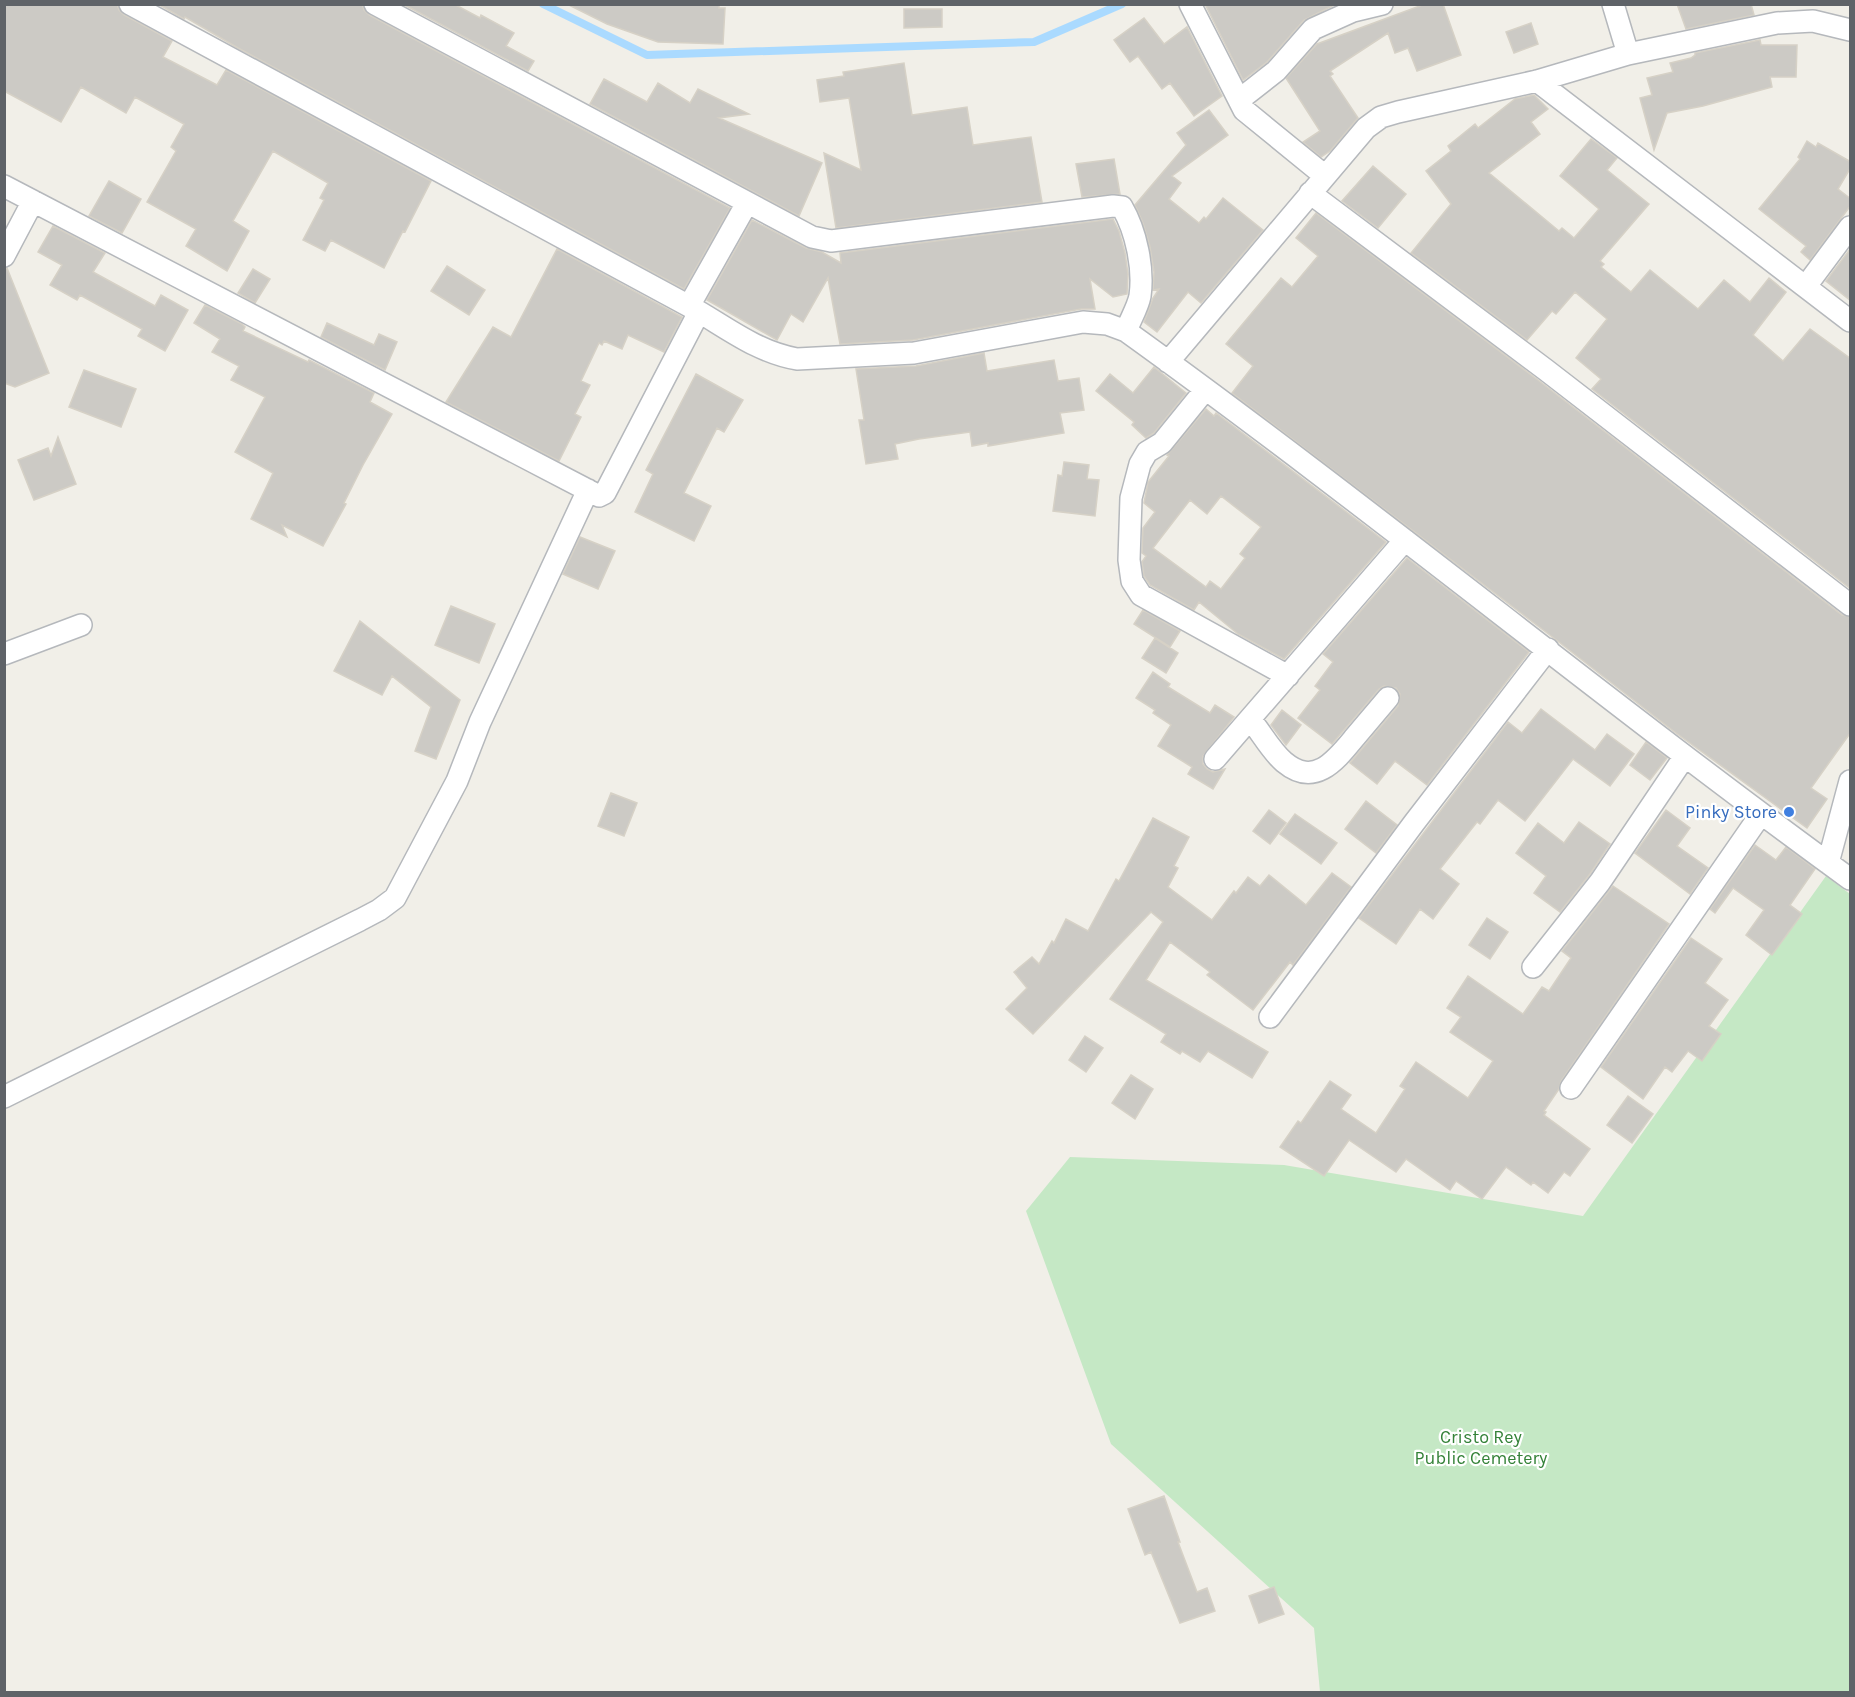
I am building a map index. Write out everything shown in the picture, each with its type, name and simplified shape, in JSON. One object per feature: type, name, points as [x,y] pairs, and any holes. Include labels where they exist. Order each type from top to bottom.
[{"type":"street","points":[[130,4],[778,356],[798,359],[914,353],[1083,322],[1107,324],[1126,331],[1405,540],[1761,814],[1851,879]]},
{"type":"street","points":[[375,4],[812,237],[831,241],[1101,207],[1122,207],[1136,241],[1140,270],[1140,297],[1126,331]]},
{"type":"street","points":[[1190,4],[1244,110],[1324,176]]},
{"type":"street","points":[[1239,100],[1276,71],[1313,29],[1343,15],[1382,4]]},
{"type":"street","points":[[1613,4],[1628,54]]},
{"type":"street","points":[[1168,362],[1324,176],[1366,128],[1381,117],[1537,81],[1628,54],[1794,21],[1813,21],[1851,30]]},
{"type":"street","points":[[1537,81],[1851,321]]},
{"type":"street","points":[[4,186],[599,496],[605,493],[747,203]]},
{"type":"street","points":[[1310,193],[1546,370],[1851,605]]},
{"type":"street","points":[[4,256],[33,201]]},
{"type":"street","points":[[1806,286],[1851,227]]},
{"type":"street","points":[[1205,390],[1161,443],[1147,452],[1140,464],[1131,498],[1129,560],[1132,581],[1141,595],[1287,676]]},
{"type":"street","points":[[4,1097],[360,920],[379,910],[395,897],[457,782],[480,722],[588,490]]},
{"type":"street","points":[[1215,759],[1405,540]]},
{"type":"street","points":[[4,654],[81,625]]},
{"type":"street","points":[[1270,1017],[1414,823],[1548,649]]},
{"type":"street","points":[[1250,719],[1283,761],[1296,770],[1306,773],[1318,771],[1334,762],[1388,698]]},
{"type":"street","points":[[1533,967],[1600,882],[1685,756]]},
{"type":"street","points":[[1828,863],[1851,781]]},
{"type":"street","points":[[1571,1088],[1761,814]]},
{"type":"green space","name":"Cristo Rey Public Cemetery","points":[[1826,876],[1850,894],[1850,1692],[1320,1692],[1314,1628],[1111,1444],[1026,1211],[1070,1157],[1284,1165],[1583,1216]]},
{"type":"building","points":[[4,4],[117,4],[124,15],[172,41],[163,57],[217,85],[226,70],[431,181],[384,268],[331,240],[325,251],[303,240],[324,200],[320,198],[328,183],[273,151],[233,221],[249,231],[227,271],[186,246],[196,229],[147,202],[176,151],[171,147],[184,124],[135,97],[126,113],[81,87],[61,122],[4,91]]},
{"type":"building","points":[[158,4],[362,4],[369,15],[730,208],[684,289]]},
{"type":"building","points":[[403,4],[454,4],[480,18],[481,15],[514,33],[506,46],[534,61],[528,71]]},
{"type":"building","points":[[567,4],[719,4],[719,8],[725,8],[723,44],[658,42],[607,24]]},
{"type":"building","points":[[1205,4],[1336,4],[1304,20],[1267,62],[1243,80]]},
{"type":"building","points":[[1425,4],[1443,4],[1461,55],[1417,71],[1408,48],[1395,53],[1388,33],[1330,71],[1333,74],[1330,76],[1358,118],[1330,151],[1321,157],[1303,142],[1320,131],[1286,78],[1317,44]]},
{"type":"building","points":[[1677,4],[1751,4],[1754,15],[1686,29]]},
{"type":"building","points":[[904,9],[942,9],[942,27],[904,28]]},
{"type":"building","points":[[1144,18],[1164,44],[1187,27],[1222,96],[1194,116],[1170,83],[1162,89],[1138,56],[1130,62],[1114,40]]},
{"type":"building","points":[[1531,23],[1538,44],[1514,53],[1506,32]]},
{"type":"building","points":[[1760,40],[1761,45],[1797,45],[1796,77],[1770,77],[1772,87],[1703,106],[1667,113],[1654,150],[1640,98],[1652,95],[1647,78],[1673,72],[1670,63],[1691,58],[1695,53]]},
{"type":"building","points":[[904,63],[912,115],[967,107],[973,145],[1031,137],[1042,202],[836,228],[824,153],[861,170],[849,98],[820,102],[817,80],[844,76],[843,72]]},
{"type":"building","points":[[604,79],[647,102],[658,83],[690,103],[698,89],[749,114],[719,118],[822,163],[799,216],[590,104]]},
{"type":"building","points":[[1534,95],[1548,109],[1531,122],[1540,134],[1489,173],[1559,231],[1562,228],[1574,238],[1599,209],[1560,176],[1591,139],[1617,158],[1607,170],[1649,204],[1600,261],[1604,264],[1601,267],[1631,292],[1650,270],[1698,309],[1724,280],[1750,302],[1769,278],[1786,292],[1753,335],[1783,361],[1810,329],[1851,359],[1851,589],[1592,389],[1601,379],[1576,358],[1607,319],[1575,292],[1556,314],[1552,311],[1527,340],[1411,253],[1451,204],[1426,171],[1451,151],[1448,146],[1475,124],[1478,128],[1515,99]]},
{"type":"building","points":[[1209,110],[1228,135],[1172,176],[1181,183],[1169,199],[1199,223],[1204,217],[1206,219],[1223,198],[1263,230],[1201,303],[1188,292],[1157,332],[1144,322],[1159,289],[1153,290],[1154,272],[1150,247],[1135,205],[1186,145],[1177,133]]},
{"type":"building","points":[[1807,141],[1816,147],[1818,143],[1851,162],[1851,167],[1838,189],[1851,199],[1851,205],[1810,260],[1801,252],[1806,246],[1759,209],[1800,159],[1798,157]]},
{"type":"building","points":[[1114,159],[1120,194],[1082,197],[1076,164]]},
{"type":"building","points":[[1373,166],[1406,194],[1378,228],[1342,201]]},
{"type":"building","points":[[109,181],[141,199],[122,233],[89,216]]},
{"type":"building","points":[[1316,213],[1538,380],[1842,615],[1851,617],[1851,732],[1811,788],[1827,799],[1807,828],[1676,733],[1232,393],[1253,366],[1226,344],[1281,278],[1292,287],[1318,256],[1296,238]]},
{"type":"building","points":[[1113,219],[1125,253],[1128,274],[1127,294],[1113,297],[1090,279],[1095,309],[1081,309],[913,340],[840,344],[828,278],[803,322],[791,314],[777,340],[707,300],[752,220],[841,263],[840,253]]},
{"type":"building","points":[[53,226],[105,253],[93,272],[155,306],[161,295],[188,310],[165,351],[138,336],[142,329],[80,295],[77,300],[50,285],[62,265],[38,252]]},
{"type":"building","points":[[1851,248],[1851,301],[1826,281]]},
{"type":"building","points":[[557,249],[682,317],[664,352],[628,335],[622,349],[604,341],[602,345],[599,343],[581,381],[590,385],[575,414],[581,417],[559,461],[446,402],[493,327],[511,337]]},
{"type":"building","points":[[447,266],[485,290],[469,315],[431,291]]},
{"type":"building","points":[[7,268],[49,373],[15,387],[4,383],[4,269]]},
{"type":"building","points":[[253,269],[270,279],[255,303],[238,293]]},
{"type":"building","points":[[205,305],[242,324],[245,327],[243,331],[308,362],[309,360],[374,393],[370,402],[392,414],[363,465],[344,503],[346,504],[323,546],[282,525],[287,537],[251,519],[273,473],[235,452],[265,397],[231,380],[239,366],[212,352],[220,339],[194,323]]},
{"type":"building","points":[[327,323],[374,345],[379,334],[397,342],[385,370],[321,337]]},
{"type":"building","points":[[984,353],[987,371],[1054,360],[1058,381],[1079,378],[1084,410],[1060,413],[1064,433],[988,446],[988,443],[972,446],[970,432],[919,439],[895,444],[898,459],[866,464],[859,420],[864,420],[856,369],[916,366]]},
{"type":"building","points":[[1154,367],[1186,393],[1154,433],[1146,438],[1132,425],[1134,422],[1096,391],[1110,374],[1133,393]]},
{"type":"building","points":[[84,370],[136,389],[121,427],[69,407]]},
{"type":"building","points":[[696,374],[743,400],[724,432],[717,428],[684,493],[711,506],[694,541],[635,512],[653,474],[646,470]]},
{"type":"building","points":[[1206,409],[1214,416],[1216,413],[1386,542],[1284,659],[1238,634],[1199,602],[1194,610],[1150,585],[1144,576],[1142,562],[1146,556],[1142,553],[1143,528],[1155,512],[1144,503],[1148,482],[1169,456],[1167,455]],"holes":[[[1221,496],[1261,527],[1240,554],[1245,558],[1221,589],[1210,581],[1206,587],[1153,548],[1190,500],[1207,514]]]},
{"type":"building","points":[[58,437],[76,484],[34,500],[18,460],[48,448],[51,456]]},
{"type":"building","points":[[1064,462],[1089,465],[1087,479],[1099,480],[1095,516],[1053,511],[1058,475],[1062,476]]},
{"type":"building","points":[[580,537],[615,551],[598,589],[563,574]]},
{"type":"building","points":[[1407,558],[1529,652],[1427,785],[1395,761],[1377,784],[1350,763],[1398,706],[1400,694],[1396,688],[1384,686],[1379,689],[1332,744],[1298,718],[1320,690],[1315,686],[1333,662],[1323,654]]},
{"type":"building","points":[[451,606],[495,624],[479,663],[435,645]]},
{"type":"building","points":[[1143,610],[1180,631],[1170,647],[1134,624]]},
{"type":"building","points":[[360,621],[460,700],[436,759],[415,751],[431,707],[392,676],[382,695],[334,671]]},
{"type":"building","points":[[1155,638],[1178,653],[1166,673],[1142,658]]},
{"type":"building","points":[[1153,672],[1170,684],[1168,687],[1210,713],[1215,705],[1234,717],[1203,756],[1203,764],[1207,769],[1213,772],[1225,769],[1213,789],[1188,774],[1192,767],[1158,746],[1171,725],[1153,713],[1155,710],[1136,698]]},
{"type":"building","points":[[1541,709],[1595,750],[1607,734],[1634,754],[1610,786],[1573,759],[1525,821],[1498,800],[1480,824],[1477,822],[1440,869],[1459,884],[1433,919],[1420,909],[1396,944],[1359,918],[1508,722],[1522,733]]},
{"type":"building","points":[[1282,710],[1301,725],[1286,745],[1271,725]]},
{"type":"building","points":[[1646,742],[1667,758],[1650,780],[1630,765]]},
{"type":"building","points":[[611,793],[637,803],[624,836],[598,826]]},
{"type":"building","points":[[1366,801],[1397,825],[1376,853],[1345,829]]},
{"type":"building","points":[[1269,810],[1286,823],[1270,844],[1253,831]]},
{"type":"building","points":[[1666,810],[1690,828],[1677,846],[1708,868],[1690,894],[1635,853]]},
{"type":"building","points":[[1295,814],[1337,843],[1321,864],[1280,834]]},
{"type":"building","points":[[1153,818],[1189,837],[1174,866],[1178,868],[1168,887],[1212,920],[1248,877],[1260,886],[1269,875],[1306,905],[1332,873],[1351,887],[1293,965],[1290,962],[1253,1010],[1207,975],[1210,972],[1170,942],[1146,980],[1268,1052],[1252,1078],[1208,1051],[1200,1062],[1182,1051],[1180,1054],[1161,1042],[1166,1034],[1110,999],[1163,922],[1151,912],[1033,1034],[1006,1009],[1027,988],[1014,972],[1032,957],[1039,964],[1052,941],[1054,943],[1066,919],[1088,931],[1116,879],[1119,881]]},
{"type":"building","points":[[1579,822],[1610,844],[1560,912],[1534,893],[1546,876],[1516,853],[1538,823],[1564,843]]},
{"type":"building","points":[[1755,845],[1776,860],[1786,847],[1815,869],[1790,905],[1802,914],[1772,955],[1746,935],[1764,910],[1733,888],[1715,913],[1710,909]]},
{"type":"building","points":[[1613,886],[1669,924],[1561,1081],[1559,1089],[1544,1111],[1546,1112],[1544,1115],[1590,1149],[1570,1176],[1564,1172],[1548,1193],[1533,1182],[1531,1185],[1506,1167],[1482,1199],[1456,1181],[1450,1190],[1406,1159],[1396,1172],[1349,1140],[1324,1176],[1280,1147],[1298,1121],[1301,1123],[1330,1081],[1351,1095],[1341,1109],[1376,1133],[1405,1089],[1400,1086],[1416,1062],[1468,1098],[1493,1061],[1450,1032],[1461,1017],[1447,1008],[1468,976],[1523,1014],[1542,987],[1549,991],[1571,958],[1562,951]]},
{"type":"building","points":[[1487,918],[1508,932],[1490,959],[1469,945]]},
{"type":"building","points":[[1691,938],[1722,959],[1705,983],[1728,1000],[1709,1026],[1721,1034],[1702,1061],[1688,1051],[1672,1072],[1665,1067],[1643,1099],[1601,1067]]},
{"type":"building","points":[[1085,1036],[1103,1048],[1086,1072],[1069,1060]]},
{"type":"building","points":[[1131,1075],[1153,1089],[1135,1119],[1112,1103]]},
{"type":"building","points":[[1628,1096],[1653,1114],[1632,1143],[1607,1125]]},
{"type":"building","points":[[1164,1496],[1197,1592],[1207,1588],[1215,1611],[1180,1623],[1151,1552],[1145,1555],[1128,1509]]},
{"type":"building","points":[[1274,1587],[1284,1614],[1259,1623],[1249,1596]]},
{"type":"waterway","points":[[543,4],[647,55],[1034,42],[1122,4]]},
{"type":"place","name":"Pinky Store","points":[[1789,812]]}]
